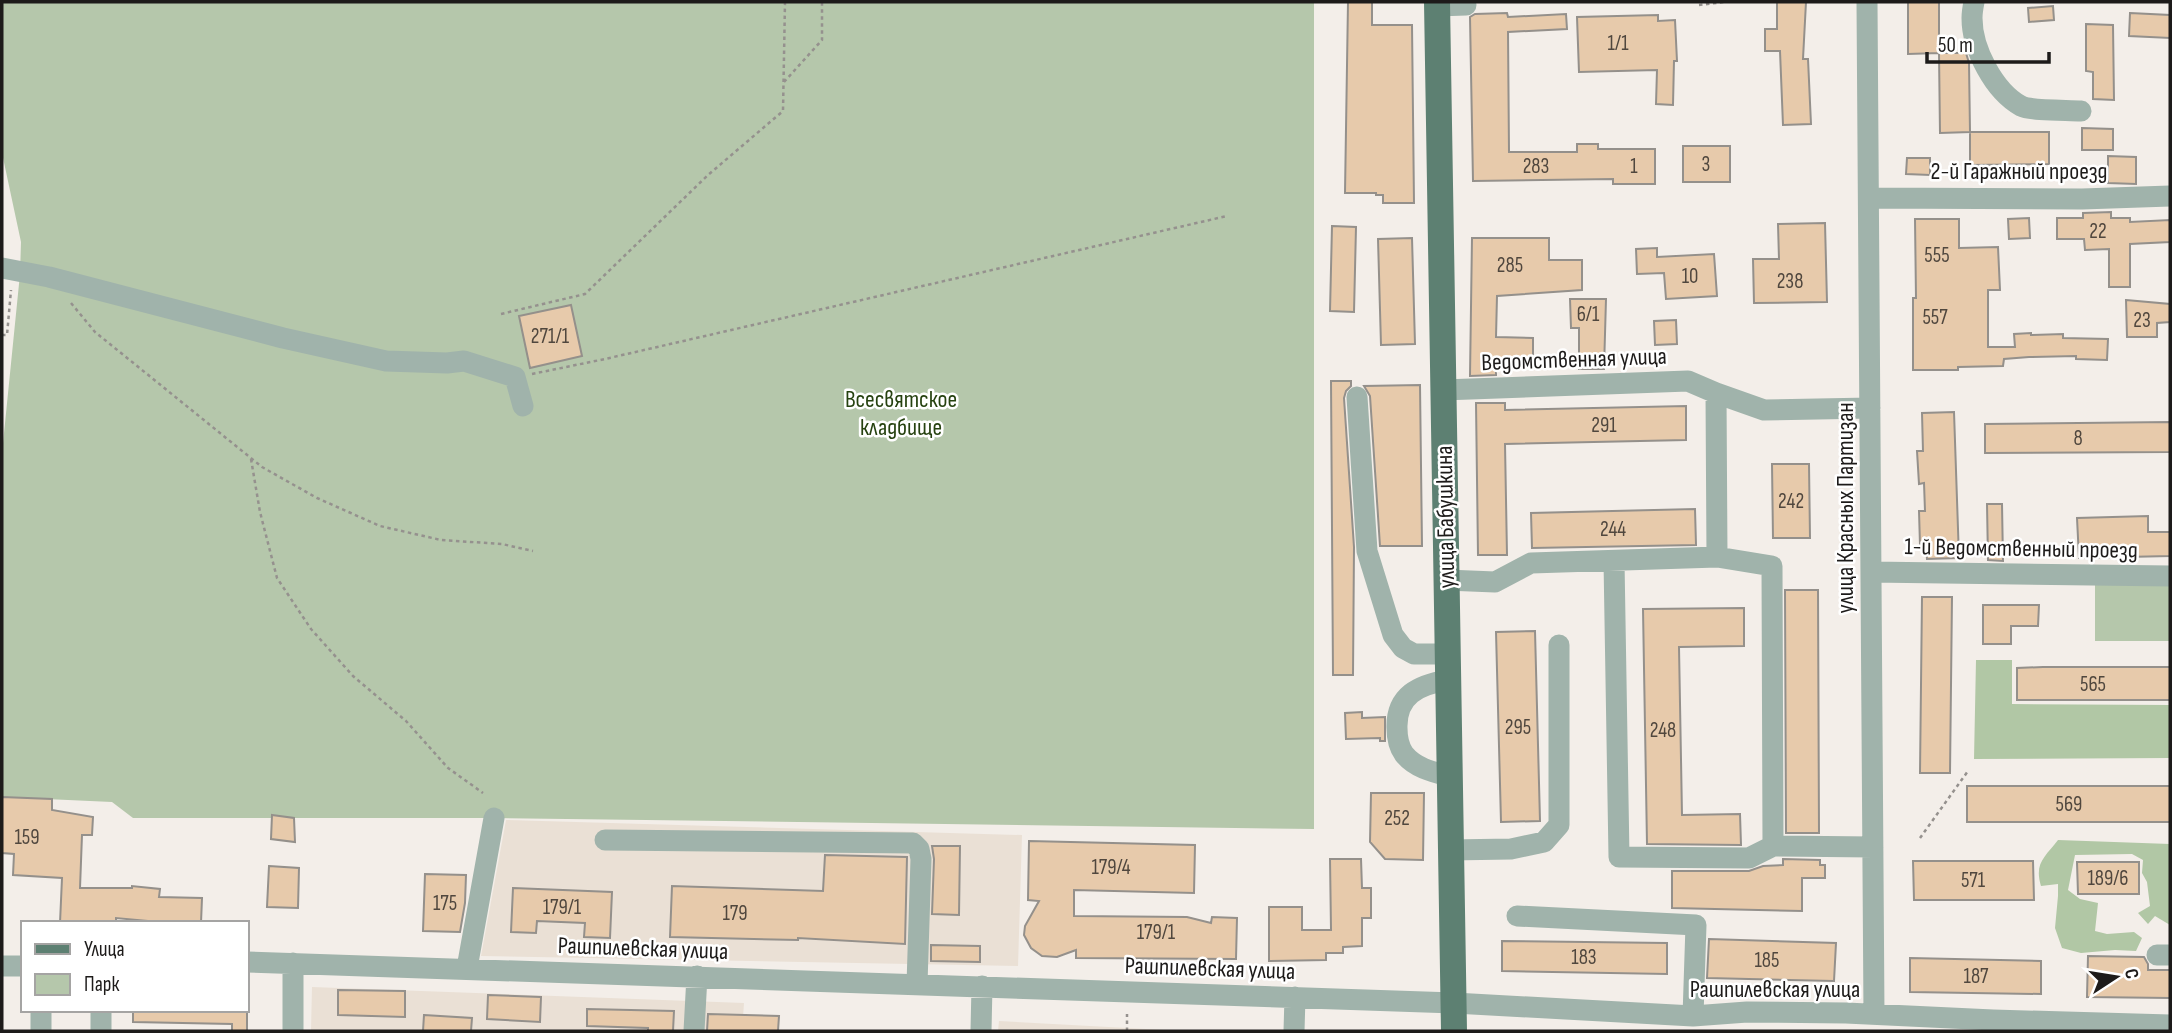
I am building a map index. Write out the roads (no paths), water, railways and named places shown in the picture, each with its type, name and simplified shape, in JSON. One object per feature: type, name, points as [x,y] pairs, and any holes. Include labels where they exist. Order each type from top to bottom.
[{"type":"main road","name":"улица Бабушкина","points":[[1437,4],[1454,1031]]},
{"type":"street","name":"улица Красных Партизан","points":[[1867,2],[1874,1014]]},
{"type":"street","points":[[1974,2],[1972,19],[1976,45],[1989,71],[2005,93],[2024,107],[2081,111]]},
{"type":"street","points":[[1437,4],[1466,5]]},
{"type":"street","name":"2-й Гаражный проезд","points":[[1869,198],[2082,199],[2170,196]]},
{"type":"street","points":[[7,269],[49,276],[257,332],[360,355],[386,360],[447,363],[464,361],[515,377],[523,406]]},
{"type":"street","name":"Ведомственная улица","points":[[1443,390],[1688,381],[1764,410],[1870,408]]},
{"type":"street","points":[[1716,393],[1717,557]]},
{"type":"street","points":[[1357,397],[1367,551],[1393,635],[1403,648],[1447,667],[1406,697],[1397,712],[1396,730],[1399,744],[1404,754],[1415,764],[1428,771],[1449,776]]},
{"type":"street","points":[[1446,580],[1495,582],[1531,564],[1717,557],[1772,566],[1773,846]]},
{"type":"street","points":[[1614,561],[1619,857],[1749,858],[1773,846],[1873,847]]},
{"type":"street","name":"1-й Ведомственный проезд","points":[[1871,572],[2170,576]]},
{"type":"street","points":[[1450,850],[1511,849],[1544,842],[1559,825],[1559,645]]},
{"type":"street","points":[[467,968],[494,818]]},
{"type":"street","points":[[605,840],[913,843],[919,849],[921,859],[917,984]]},
{"type":"street","points":[[1517,916],[1696,925],[1693,1016]]},
{"type":"street","name":"Рашпилевская улица","points":[[248,962],[1454,1003],[1693,1016],[1746,1022],[1874,1014],[1993,1026],[2170,1025]]},
{"type":"street","points":[[293,963],[293,1031]]},
{"type":"street","points":[[2,966],[21,966]]},
{"type":"street","points":[[694,1031],[697,976]]},
{"type":"street","points":[[981,1031],[982,986]]},
{"type":"street","points":[[1294,1031],[1295,997]]},
{"type":"street","points":[[41,1012],[41,1031]]},
{"type":"street","points":[[101,1012],[101,1031]]},
{"type":"park label","name":"Всесвятское кладбище","points":[[901,413]]}]
